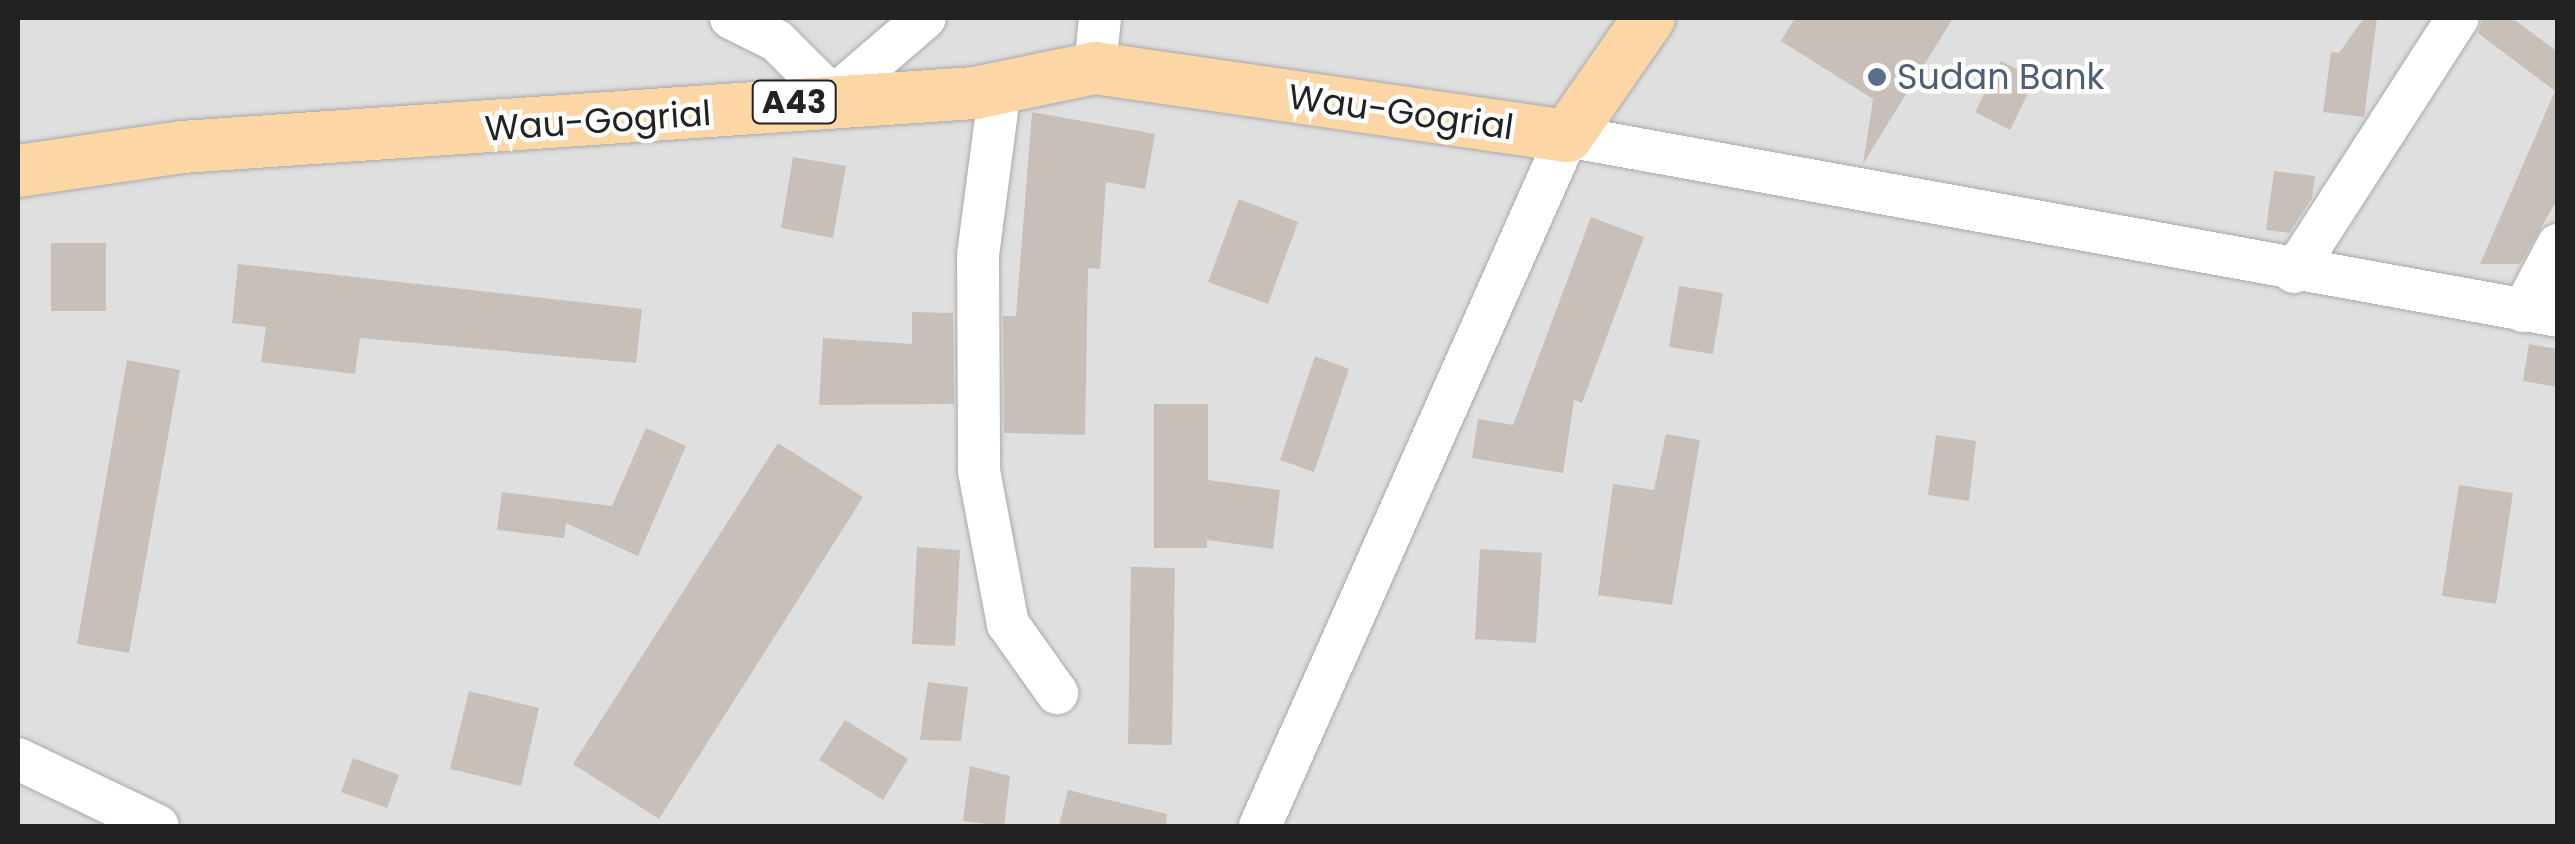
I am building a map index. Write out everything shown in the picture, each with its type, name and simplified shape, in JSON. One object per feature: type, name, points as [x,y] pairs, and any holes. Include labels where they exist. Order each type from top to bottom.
[{"type":"main road","points":[[1567,136],[1649,18]]},
{"type":"main road","name":"Wau-Gogrial","points":[[18,171],[182,147],[730,112],[833,97],[1000,88],[1098,43],[1567,136]]},
{"type":"street","points":[[731,18],[776,40],[833,97],[925,18]]},
{"type":"street","points":[[2294,272],[2458,18]]},
{"type":"street","points":[[1000,88],[978,256],[979,470],[1008,624],[1057,692]]},
{"type":"street","points":[[1260,826],[1567,136],[2017,214],[2294,272],[2540,313],[2558,245]]},
{"type":"street","points":[[18,759],[158,826]]},
{"type":"shaded area","points":[[18,18],[2557,18],[2557,826],[18,826]]},
{"type":"building","name":"Sudan Bank","points":[[1795,18],[1953,18],[1863,164],[1873,99],[1781,41]]},
{"type":"building","points":[[2364,18],[2377,18],[2364,117],[2323,112],[2331,52],[2339,53]]},
{"type":"building","points":[[2483,18],[2512,18],[2558,52],[2558,198],[2520,264],[2480,264],[2555,91],[2478,33]]},
{"type":"building","points":[[2001,61],[2035,79],[2010,130],[1975,112]]},
{"type":"building","points":[[1032,112],[1155,134],[1145,189],[1106,182],[1100,269],[1088,268],[1085,435],[1004,433],[1003,316],[1016,316]]},
{"type":"building","points":[[793,157],[846,166],[833,238],[781,228]]},
{"type":"building","points":[[2274,171],[2315,176],[2312,198],[2289,233],[2266,230]]},
{"type":"building","points":[[1239,199],[1298,222],[1268,304],[1208,282]]},
{"type":"building","points":[[1591,217],[1644,237],[1582,403],[1574,400],[1563,473],[1472,458],[1478,419],[1513,425]]},
{"type":"building","points":[[51,243],[106,243],[106,311],[51,311]]},
{"type":"building","points":[[238,264],[642,309],[636,363],[360,338],[355,374],[261,362],[266,327],[232,323]]},
{"type":"building","points":[[1679,286],[1723,293],[1713,354],[1669,347]]},
{"type":"building","points":[[912,312],[953,313],[954,404],[819,405],[823,338],[912,344]]},
{"type":"building","points":[[2529,344],[2558,349],[2558,387],[2523,381]]},
{"type":"building","points":[[1315,356],[1349,369],[1314,472],[1280,460]]},
{"type":"building","points":[[127,360],[180,370],[129,653],[77,644]]},
{"type":"building","points":[[1154,404],[1208,404],[1208,480],[1280,490],[1273,549],[1207,540],[1207,548],[1154,548]]},
{"type":"building","points":[[646,428],[686,446],[638,556],[566,523],[564,538],[497,530],[502,492],[612,506]]},
{"type":"building","points":[[1666,434],[1700,440],[1672,605],[1598,595],[1613,484],[1654,490]]},
{"type":"building","points":[[1936,435],[1976,441],[1969,501],[1928,495]]},
{"type":"building","points":[[778,443],[863,497],[659,819],[573,764]]},
{"type":"building","points":[[2459,485],[2513,493],[2496,604],[2442,596]]},
{"type":"building","points":[[917,547],[960,550],[955,646],[912,644]]},
{"type":"building","points":[[1480,549],[1542,553],[1536,643],[1475,639]]},
{"type":"building","points":[[1131,567],[1175,568],[1172,745],[1128,744]]},
{"type":"building","points":[[928,682],[968,687],[961,741],[920,740]]},
{"type":"building","points":[[469,691],[539,708],[521,786],[450,769]]},
{"type":"building","points":[[845,720],[908,759],[883,800],[819,760]]},
{"type":"building","points":[[353,758],[399,775],[387,808],[341,792]]},
{"type":"building","points":[[970,766],[1010,776],[1004,826],[963,821]]},
{"type":"building","points":[[1068,790],[1167,814],[1166,826],[1059,826]]},
{"type":"place","name":"Sudan Bank","points":[[1877,77]]}]
